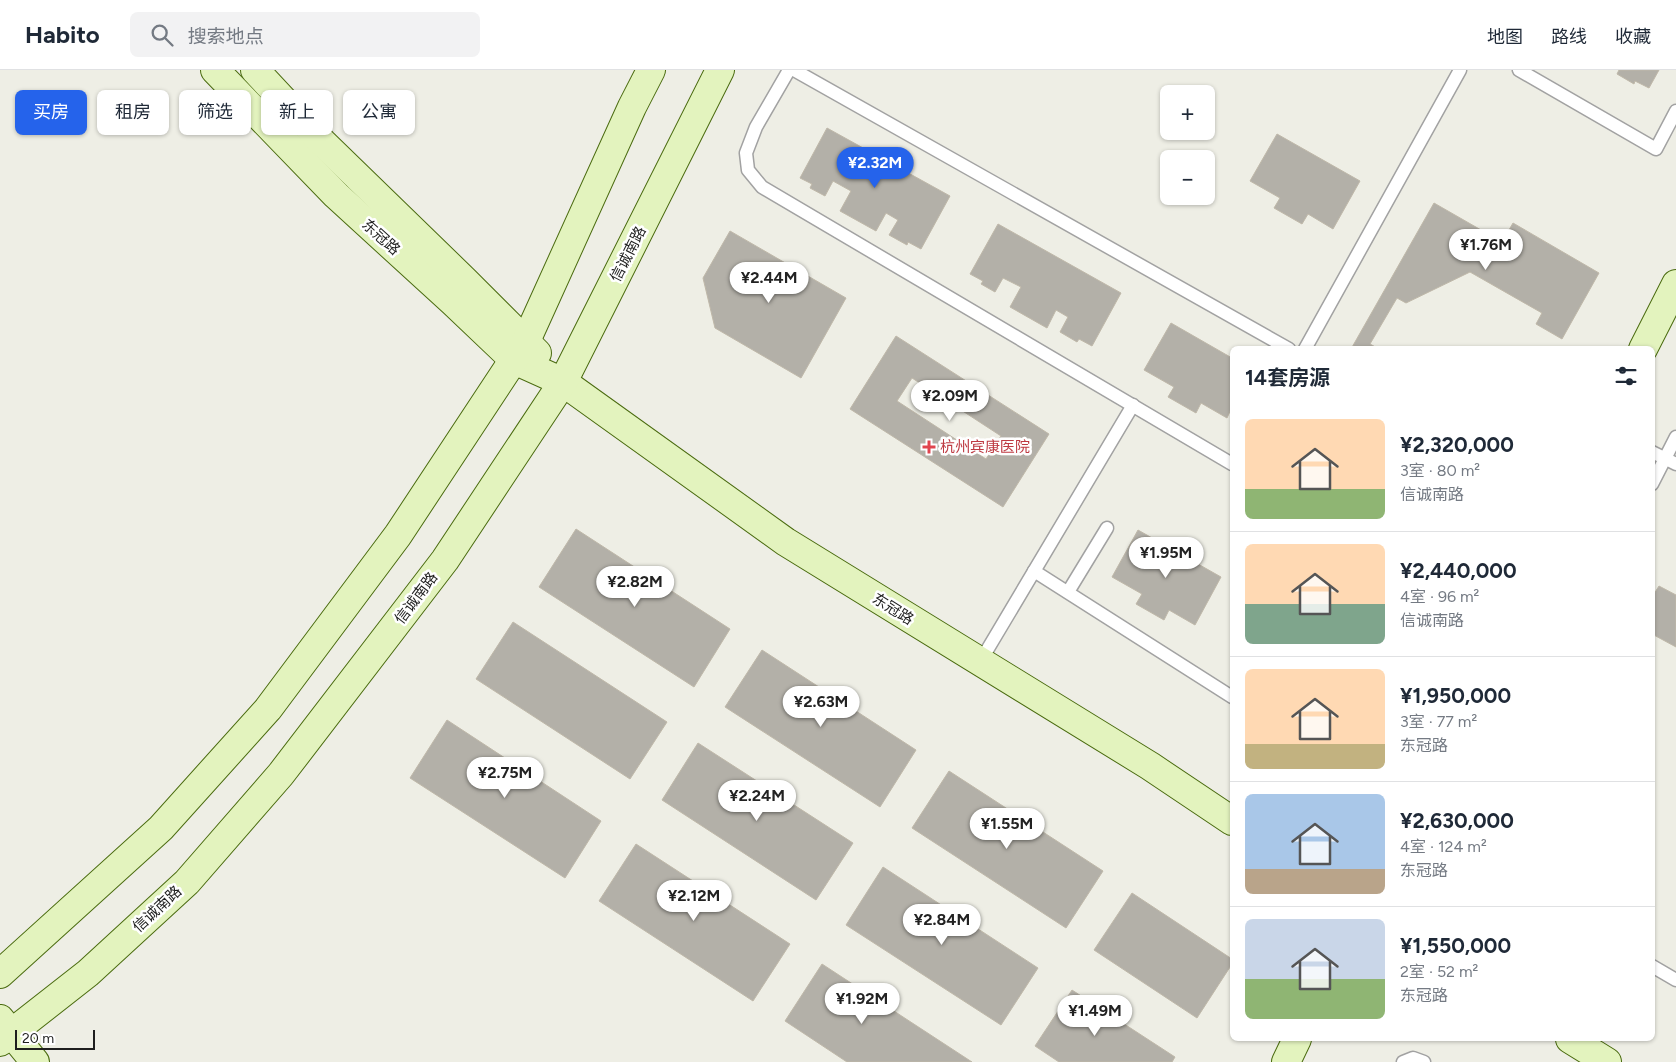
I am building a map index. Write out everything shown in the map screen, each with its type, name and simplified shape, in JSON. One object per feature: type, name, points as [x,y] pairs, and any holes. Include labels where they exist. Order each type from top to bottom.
[{"type":"main road","name":"东冠路","points":[[215,70],[336,195],[453,302],[786,542],[1150,766],[1230,820]]},
{"type":"main road","name":"东冠路","points":[[255,70],[520,351]]},
{"type":"main road","points":[[0,974],[161,828],[268,709],[398,535],[520,351],[632,107],[651,70]]},
{"type":"main road","name":"信诚南路","points":[[4,1031],[88,973],[186,882],[281,774],[445,560],[563,382],[720,70]]},
{"type":"main road","points":[[1645,346],[1676,284]]},
{"type":"main road","points":[[4,1031],[35,1062]]},
{"type":"main road","points":[[1286,1062],[1296,1041]]},
{"type":"main road","points":[[1573,1041],[1606,1062]]},
{"type":"lane","points":[[789,70],[756,127],[746,153],[748,170],[762,186],[1230,463]]},
{"type":"lane","points":[[794,70],[1284,346]]},
{"type":"lane","points":[[1307,346],[1460,70]]},
{"type":"lane","points":[[1519,70],[1656,148],[1676,111]]},
{"type":"lane","points":[[980,662],[1132,405]]},
{"type":"lane","points":[[1655,480],[1671,461],[1676,437]]},
{"type":"lane","points":[[1655,453],[1671,461]]},
{"type":"lane","points":[[1068,592],[1106,528]]},
{"type":"lane","points":[[1034,570],[1230,696]]},
{"type":"lane","points":[[1655,968],[1676,980]]},
{"type":"lane","points":[[1403,1062],[1413,1058],[1424,1062]]},
{"type":"building","points":[[1619,70],[1659,70],[1649,88],[1635,81],[1634,84],[1617,74]]},
{"type":"building","points":[[827,128],[950,196],[921,249],[908,242],[907,245],[889,235],[898,220],[886,213],[876,231],[840,211],[851,191],[833,181],[825,196],[810,188],[812,184],[800,178]]},
{"type":"building","points":[[1277,134],[1360,181],[1333,229],[1308,214],[1302,224],[1274,208],[1280,198],[1250,181]]},
{"type":"building","points":[[1434,203],[1502,242],[1513,223],[1599,273],[1562,339],[1536,324],[1542,313],[1470,272],[1406,303],[1397,298],[1370,344],[1374,346],[1353,346]]},
{"type":"building","points":[[998,224],[1121,293],[1092,346],[1079,339],[1077,342],[1060,332],[1068,317],[1056,310],[1047,328],[1010,307],[1021,287],[1003,278],[995,292],[981,284],[983,281],[970,274]]},
{"type":"building","points":[[730,231],[846,298],[801,378],[715,328],[703,278]]},
{"type":"building","points":[[1171,323],[1230,357],[1230,411],[1227,418],[1201,403],[1196,413],[1168,397],[1174,387],[1144,370]]},
{"type":"building","points":[[896,336],[1049,434],[1003,507],[850,409]],"holes":[[[912,378],[1001,436],[986,459],[897,401]]]},
{"type":"building","points":[[576,529],[730,629],[694,687],[539,587]]},
{"type":"building","points":[[1138,530],[1221,577],[1195,625],[1169,610],[1164,620],[1136,604],[1142,594],[1112,577]]},
{"type":"building","points":[[1659,586],[1676,595],[1676,647],[1655,636],[1655,592]]},
{"type":"building","points":[[513,622],[667,722],[630,779],[476,679]]},
{"type":"building","points":[[762,650],[916,750],[880,807],[725,707]]},
{"type":"building","points":[[447,720],[601,821],[565,878],[410,778]]},
{"type":"building","points":[[698,743],[853,843],[816,900],[662,800]]},
{"type":"building","points":[[949,771],[1103,871],[1066,928],[912,828]]},
{"type":"building","points":[[636,844],[790,944],[753,1001],[599,901]]},
{"type":"building","points":[[883,867],[1038,968],[1001,1025],[846,925]]},
{"type":"building","points":[[1132,893],[1230,958],[1230,967],[1197,1018],[1094,950]]},
{"type":"building","points":[[822,964],[972,1062],[847,1062],[785,1021]]},
{"type":"building","points":[[1072,990],[1175,1057],[1172,1062],[1059,1062],[1035,1046]]},
{"type":"place","name":"杭州宾康医院","points":[[929,447]]}]
